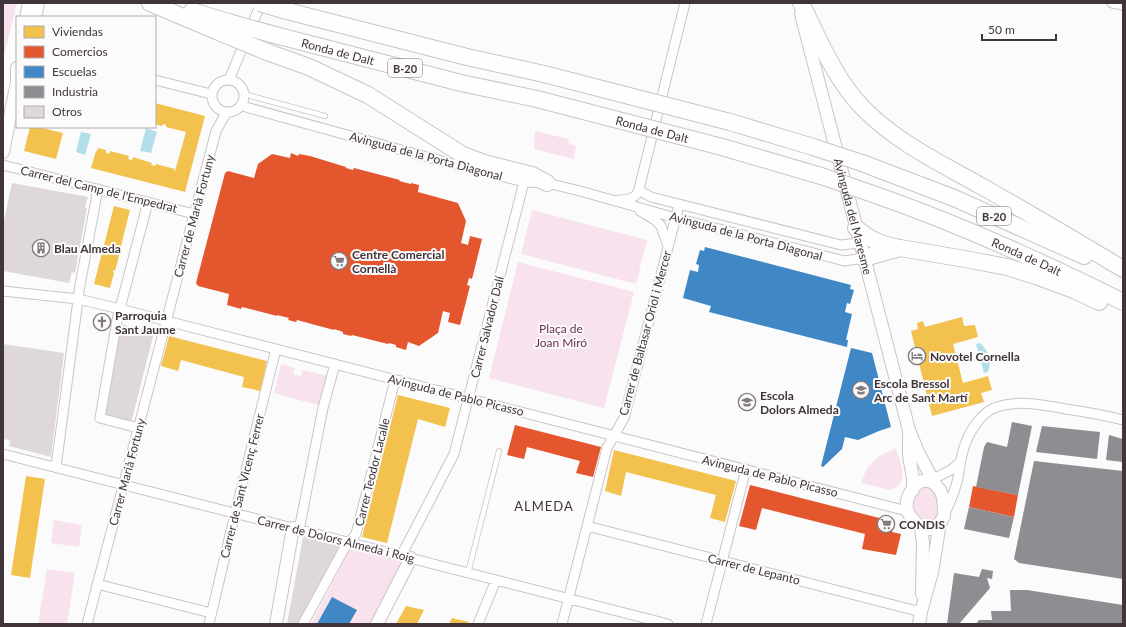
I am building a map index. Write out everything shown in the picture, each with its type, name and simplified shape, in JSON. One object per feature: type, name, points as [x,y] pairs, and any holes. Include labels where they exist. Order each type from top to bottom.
[{"type":"highway","points":[[150,3],[225,28],[267,52],[309,67],[368,95],[463,155],[484,163],[532,175],[547,184]]},
{"type":"highway","name":"Ronda de Dalt","points":[[166,3],[225,28],[274,35],[461,82],[537,99],[722,147],[821,176],[937,218],[989,239],[1041,262],[1123,302]]},
{"type":"highway","name":"Ronda de Dalt","points":[[261,3],[467,57],[544,74],[730,122],[813,147],[862,163],[954,198],[1123,274]]},
{"type":"highway","points":[[802,3],[837,73],[853,97],[882,126],[916,149],[1123,269]]},
{"type":"highway","points":[[900,248],[876,242],[865,235],[860,243],[964,259],[1020,271],[1061,285],[1123,313]]},
{"type":"main road","points":[[26,16],[29,3]]},
{"type":"main road","points":[[31,16],[34,3]]},
{"type":"main road","points":[[35,16],[38,3]]},
{"type":"main road","name":"Avinguda del Maresme","points":[[798,3],[909,430]]},
{"type":"main road","points":[[3,152],[16,86]]},
{"type":"main road","points":[[909,430],[932,481],[940,490],[943,497],[944,510],[932,572],[919,624]]},
{"type":"main road","points":[[909,430],[909,455],[913,478],[912,490]]},
{"type":"main road","points":[[932,481],[922,481],[912,490],[908,499],[908,511],[910,516],[921,528],[926,530],[930,529],[942,520]]},
{"type":"main road","points":[[921,528],[923,542],[921,612]]},
{"type":"main road","points":[[276,624],[296,529]]},
{"type":"main road","points":[[377,624],[406,557]]},
{"type":"street","points":[[229,80],[261,3]]},
{"type":"street","points":[[639,189],[685,3]]},
{"type":"street","points":[[1112,3],[1123,5]]},
{"type":"street","points":[[156,80],[211,94]]},
{"type":"street","points":[[229,80],[236,83],[244,93],[245,99],[242,106],[234,112],[226,113],[216,108],[213,104],[211,94],[216,85],[220,82],[229,80]]},
{"type":"street","name":"Avinguda de la Porta Diagonal","points":[[242,106],[426,157],[524,182],[547,184],[844,261],[860,243]]},
{"type":"street","name":"Carrer de Marià Fortuny","points":[[167,321],[216,131],[226,113]]},
{"type":"street","name":"Carrer del Camp de l'Empedrat","points":[[3,164],[194,214]]},
{"type":"street","name":"Carrer Salvador Dalí","points":[[406,557],[454,454],[524,182]]},
{"type":"street","points":[[56,467],[78,299],[98,189]]},
{"type":"street","name":"Avinguda de la Porta Diagonal","points":[[611,200],[628,200],[635,196],[639,189],[650,197],[841,246],[860,243]]},
{"type":"street","points":[[138,428],[100,418],[120,309],[148,202]]},
{"type":"street","name":"Avinguda de la Porta Diagonal","points":[[628,205],[659,224],[664,230],[668,246]]},
{"type":"street","name":"Carrer de Baltasar Oriol i Mercer","points":[[562,624],[607,448],[624,418],[679,205]]},
{"type":"street","name":"Avinguda de Pablo Picasso","points":[[3,291],[78,299],[120,309],[908,511]]},
{"type":"street","name":"Carrer Marià Fortuny","points":[[87,624],[167,321]]},
{"type":"street","name":"Carrer de Sant Vicenç Ferrer","points":[[209,624],[276,349]]},
{"type":"street","points":[[296,529],[323,408],[335,364]]},
{"type":"street","name":"Carrer Teodor Lacalle","points":[[303,624],[345,547],[356,534],[395,380]]},
{"type":"street","points":[[942,520],[958,478],[960,462],[966,442],[973,427],[993,409],[1002,406],[1022,404],[1046,406],[1123,420]]},
{"type":"street","name":"Carrer de Dolors Almeda i Roig","points":[[3,454],[668,624]]},
{"type":"street","points":[[932,481],[951,470],[960,462]]},
{"type":"street","points":[[706,624],[746,469]]},
{"type":"street","name":"Carrer de Lepanto","points":[[587,526],[921,612]]},
{"type":"street","points":[[478,624],[496,580]]},
{"type":"street","points":[[97,584],[211,613]]},
{"type":"lane","points":[[244,93],[325,116]]},
{"type":"lane","points":[[468,573],[500,451]]},
{"type":"green space","points":[[3,3],[17,3],[3,60]]},
{"type":"green space","points":[[535,131],[568,139],[569,144],[576,146],[574,159],[534,149]]},
{"type":"green space","points":[[532,210],[647,240],[636,284],[521,254]]},
{"type":"green space","name":"Plaça de Joan Miró","points":[[518,262],[634,292],[604,408],[489,378]]},
{"type":"green space","points":[[281,364],[295,368],[293,374],[301,376],[303,370],[328,376],[321,406],[274,393]]},
{"type":"green space","points":[[896,448],[901,466],[902,478],[896,487],[890,490],[861,483],[867,468],[879,456]]},
{"type":"green space","points":[[924,487],[928,487],[933,490],[938,504],[937,516],[927,525],[915,516],[914,512],[916,495]]},
{"type":"green space","points":[[54,520],[82,525],[79,547],[51,543]]},
{"type":"green space","points":[[352,547],[401,559],[402,562],[374,624],[311,624],[347,555],[345,553]]},
{"type":"green space","points":[[47,569],[75,573],[67,624],[38,624]]},
{"type":"water","points":[[146,128],[157,132],[151,153],[140,151]]},
{"type":"water","points":[[81,132],[91,134],[85,155],[76,152]]},
{"type":"water","points":[[980,343],[986,349],[990,360],[988,372],[984,373],[976,344]]},
{"type":"building: Viviendas","points":[[156,103],[205,116],[185,192],[91,168],[98,148],[106,150],[106,153],[109,154],[110,151],[129,156],[128,159],[132,160],[133,157],[152,163],[151,165],[155,166],[156,164],[175,169],[175,171],[186,132],[166,127],[166,125],[163,124],[162,126],[156,124]]},
{"type":"building: Viviendas","points":[[30,128],[42,128],[63,133],[56,159],[24,151]]},
{"type":"building: Viviendas","points":[[114,206],[130,210],[120,250],[118,249],[120,252],[115,271],[113,270],[114,273],[110,288],[94,284]]},
{"type":"building: Viviendas","points":[[962,317],[964,326],[975,325],[978,337],[953,344],[963,383],[988,376],[992,390],[981,393],[984,402],[932,416],[911,331],[918,329],[917,323],[923,321],[925,327]]},
{"type":"building: Viviendas","points":[[169,336],[267,361],[260,391],[242,387],[244,377],[181,360],[178,371],[161,366]]},
{"type":"building: Viviendas","points":[[398,395],[450,408],[445,427],[418,419],[387,543],[362,537]]},
{"type":"building: Viviendas","points":[[614,450],[736,481],[725,522],[710,518],[716,495],[626,472],[621,496],[605,491]]},
{"type":"building: Viviendas","points":[[26,476],[45,479],[30,578],[11,575]]},
{"type":"building: Viviendas","points":[[406,606],[424,610],[417,624],[396,624]]},
{"type":"building: Viviendas","points":[[452,618],[469,622],[469,624],[449,624]]},
{"type":"building: Comercios","name":"Centre Comercial Cornellà","points":[[291,153],[298,156],[299,154],[310,156],[353,170],[354,168],[419,185],[418,192],[458,203],[466,221],[461,243],[468,245],[470,236],[482,239],[472,279],[469,278],[467,285],[470,286],[460,325],[448,322],[450,313],[443,311],[438,333],[419,346],[408,342],[406,350],[389,343],[343,334],[343,332],[334,329],[297,320],[296,322],[288,320],[289,318],[277,315],[227,305],[229,294],[198,286],[196,283],[225,173],[228,171],[254,178],[258,164],[272,154],[290,158]]},
{"type":"building: Comercios","points":[[515,425],[601,447],[593,477],[576,473],[580,461],[527,447],[524,459],[507,455]]},
{"type":"building: Comercios","points":[[750,485],[895,522],[892,532],[901,534],[896,555],[862,549],[865,534],[762,508],[756,530],[739,526]]},
{"type":"building: Comercios","points":[[973,486],[1018,495],[1014,517],[969,507]]},
{"type":"building: Escuelas","points":[[705,247],[851,285],[850,289],[854,290],[850,304],[847,303],[845,312],[852,314],[846,340],[848,340],[847,347],[709,312],[711,306],[683,298],[690,270],[698,272],[699,265],[696,264],[700,250],[704,251]]},
{"type":"building: Escuelas","name":"Escola Bressol Arc de Sant Martí","points":[[851,348],[872,353],[891,427],[858,440],[845,437],[842,449],[823,467],[821,466]]},
{"type":"building: Escuelas","points":[[332,597],[357,610],[349,624],[317,624]]},
{"type":"building: Industria","points":[[1012,422],[1032,426],[1018,495],[976,487],[984,447],[987,442],[1007,447]]},
{"type":"building: Industria","points":[[1042,426],[1100,432],[1097,459],[1036,452]]},
{"type":"building: Industria","points":[[1109,435],[1123,439],[1123,462],[1106,460]]},
{"type":"building: Industria","points":[[1034,461],[1123,471],[1123,579],[1019,563],[1014,559]]},
{"type":"building: Industria","points":[[969,507],[1014,517],[1009,538],[964,529]]},
{"type":"building: Industria","points":[[982,569],[993,571],[992,579],[987,578],[990,588],[959,624],[947,624],[954,573],[979,577]]},
{"type":"building: Industria","points":[[1010,590],[1027,590],[1123,605],[1123,624],[976,624],[979,620],[992,620],[991,611],[1011,611]]},
{"type":"building: Otros","name":"Blau Almeda","points":[[12,183],[88,197],[75,273],[72,272],[69,283],[3,271],[3,225]]},
{"type":"building: Otros","points":[[121,324],[154,333],[131,423],[105,416]]},
{"type":"building: Otros","points":[[3,344],[64,353],[51,457],[9,446],[10,440],[3,439]]},
{"type":"building: Otros","points":[[303,537],[340,546],[297,624],[287,624]]},
{"type":"place","name":"Blau Almeda","points":[[41,248]]},
{"type":"place","name":"Centre Comercial Cornellà","points":[[339,261]]},
{"type":"place","name":"Parroquia Sant Jaume","points":[[102,322]]},
{"type":"place","name":"Novotel Cornella","points":[[917,356]]},
{"type":"place","name":"Escola Bressol Arc de Sant Martí","points":[[861,390]]},
{"type":"place","name":"Escola Dolors Almeda","points":[[747,402]]},
{"type":"place","name":"CONDIS","points":[[886,524]]},
{"type":"district","name":"ALMEDA","points":[[544,506]]}]
